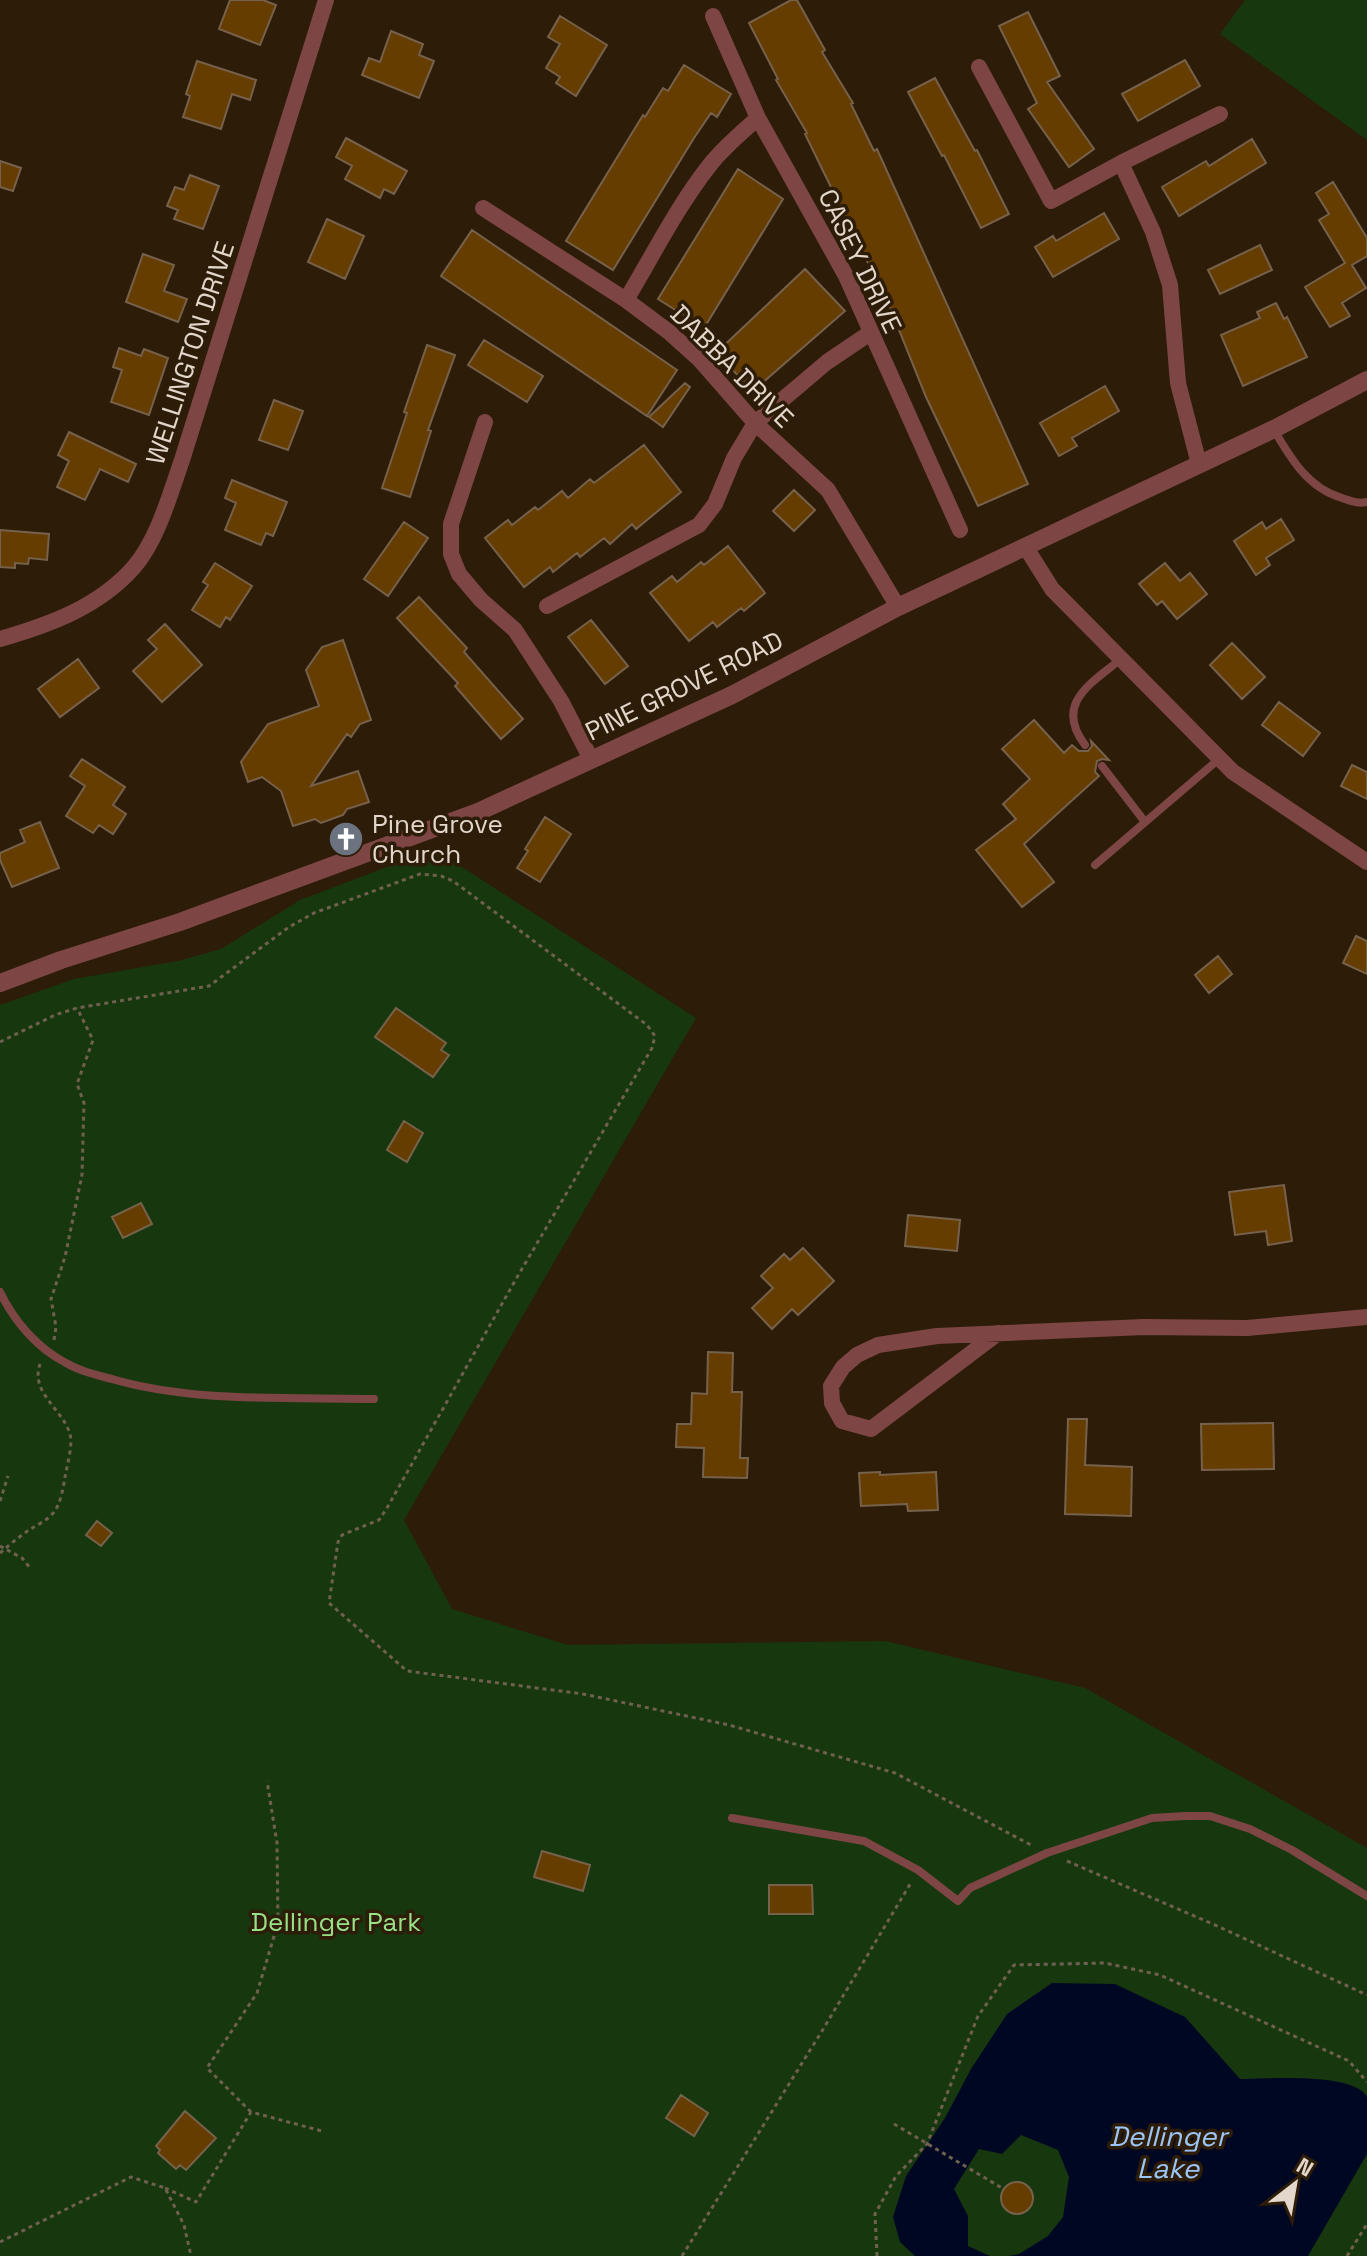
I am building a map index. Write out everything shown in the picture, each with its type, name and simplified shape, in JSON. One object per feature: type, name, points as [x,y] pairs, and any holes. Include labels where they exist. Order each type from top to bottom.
[{"type":"street","name":"WELLINGTON DRIVE","points":[[0,639],[51,624],[97,600],[135,566],[152,537],[166,508],[187,445],[326,0]]},
{"type":"street","name":"CASEY DRIVE","points":[[713,16],[758,118],[846,276],[960,530]]},
{"type":"street","points":[[979,67],[1051,201],[1220,114]]},
{"type":"street","points":[[626,300],[709,166],[758,118]]},
{"type":"street","points":[[1121,163],[1153,232],[1170,285],[1178,383],[1199,464]]},
{"type":"street","name":"DABBA DRIVE","points":[[483,208],[626,300],[699,359],[755,423],[828,490],[898,607]]},
{"type":"street","points":[[547,606],[699,525],[715,504],[734,458],[755,423],[827,362],[870,333]]},
{"type":"street","name":"PINE GROVE ROAD","points":[[0,983],[180,922],[478,812],[732,695],[898,607],[1274,429],[1367,380]]},
{"type":"street","points":[[485,422],[451,524],[451,554],[459,574],[481,600],[515,630],[561,701],[591,759]]},
{"type":"street","points":[[1025,546],[1052,589],[1233,772],[1367,862]]},
{"type":"street","points":[[998,1333],[871,1429],[842,1421],[832,1403],[831,1386],[843,1367],[857,1355],[878,1345],[937,1336],[998,1333],[1144,1327],[1247,1328],[1367,1317]]},
{"type":"lane","points":[[1274,429],[1295,466],[1326,494],[1359,504],[1367,502]]},
{"type":"lane","points":[[1085,745],[1071,720],[1073,709],[1083,691],[1121,659]]},
{"type":"lane","points":[[1095,865],[1220,758]]},
{"type":"lane","points":[[1102,766],[1145,822]]},
{"type":"lane","points":[[0,1292],[23,1328],[47,1351],[86,1372],[144,1388],[202,1395],[374,1399]]},
{"type":"lane","points":[[732,1818],[864,1841],[918,1870],[958,1901],[970,1888],[1047,1853],[1152,1818],[1210,1816],[1250,1829],[1292,1850],[1367,1896]]},
{"type":"path","points":[[0,1042],[55,1015],[77,1008],[209,986],[289,927],[314,913],[420,874],[441,876],[453,881],[647,1025],[655,1036],[652,1048],[516,1279],[387,1508],[379,1520],[342,1535],[338,1542],[329,1603],[407,1671],[583,1694],[729,1725],[895,1773],[1047,1853],[1202,1919],[1367,1995]]},
{"type":"path","points":[[0,1553],[2,1547],[51,1516],[59,1505],[70,1444],[70,1434],[37,1380],[41,1360],[56,1333],[51,1299],[65,1257],[82,1175],[84,1103],[77,1084],[93,1040],[77,1008]]},
{"type":"path","points":[[0,1501],[8,1476]]},
{"type":"path","points":[[2,1547],[22,1558],[31,1569]]},
{"type":"path","points":[[267,1781],[277,1843],[278,1923],[257,1993],[207,2068],[251,2112],[322,2131]]},
{"type":"path","points":[[682,2256],[814,2045],[918,1870]]},
{"type":"path","points":[[877,2256],[875,2214],[896,2176],[927,2144],[978,2016],[1014,1965],[1105,1963],[1160,1975],[1349,2061],[1367,2082]]},
{"type":"path","points":[[0,2242],[131,2177],[196,2202],[251,2112]]},
{"type":"path","points":[[894,2124],[1002,2188]]},
{"type":"path","points":[[165,2188],[184,2225],[191,2256]]},
{"type":"path","points":[[1347,2256],[1367,2224]]},
{"type":"green space","points":[[1245,0],[1367,0],[1367,140],[1220,34]]},
{"type":"green space","name":"Dellinger Park","points":[[434,849],[696,1018],[404,1520],[452,1609],[568,1645],[885,1641],[1085,1688],[1367,1848],[1367,2256],[0,2256],[0,1005],[74,979],[178,961],[221,949],[300,900]]},
{"type":"water","name":"Dellinger Lake","points":[[1052,1983],[1115,1984],[1185,2017],[1240,2079],[1328,2080],[1359,2089],[1367,2097],[1367,2154],[1308,2256],[1009,2256],[1019,2254],[1048,2236],[1063,2217],[1069,2177],[1058,2150],[1021,2135],[1002,2154],[979,2149],[954,2189],[968,2216],[968,2246],[990,2256],[915,2256],[900,2242],[893,2217],[906,2176],[945,2118],[971,2069],[1007,2014]]},
{"type":"building","points":[[230,0],[263,0],[276,5],[260,45],[219,29]]},
{"type":"building","points":[[791,0],[797,0],[825,50],[822,52],[853,103],[874,151],[877,149],[1028,484],[978,506],[926,397],[891,310],[807,133],[776,80],[749,23]]},
{"type":"building","points":[[1028,12],[1060,76],[1047,82],[1094,149],[1069,167],[1028,109],[1037,103],[999,26]]},
{"type":"building","points":[[560,16],[607,45],[576,96],[556,83],[560,77],[546,68],[560,44],[548,37]]},
{"type":"building","points":[[391,31],[423,44],[419,55],[434,61],[419,98],[362,75],[369,58],[380,62]]},
{"type":"building","points":[[1185,60],[1200,86],[1138,121],[1122,94]]},
{"type":"building","points":[[197,61],[256,80],[250,100],[232,94],[221,129],[183,117],[190,96],[186,94]]},
{"type":"building","points":[[684,65],[731,94],[717,117],[711,113],[694,138],[613,270],[566,241],[643,115],[645,117],[663,88],[668,91]]},
{"type":"building","points":[[935,78],[977,150],[1009,214],[981,228],[908,92]]},
{"type":"building","points":[[346,138],[407,171],[394,194],[384,189],[380,198],[345,179],[352,166],[336,157]]},
{"type":"building","points":[[1252,139],[1266,163],[1179,216],[1162,187],[1206,161],[1209,166]]},
{"type":"building","points":[[0,161],[21,168],[13,191],[0,187]]},
{"type":"building","points":[[738,169],[783,199],[704,328],[658,299]]},
{"type":"building","points":[[190,175],[219,186],[203,229],[174,219],[178,210],[167,206],[175,187],[184,190]]},
{"type":"building","points":[[1333,182],[1367,238],[1367,256],[1352,265],[1366,288],[1342,303],[1350,316],[1330,327],[1305,287],[1345,263],[1319,220],[1329,214],[1316,193]]},
{"type":"building","points":[[1104,213],[1119,239],[1053,277],[1035,247],[1053,236],[1056,241]]},
{"type":"building","points":[[327,219],[364,236],[345,279],[308,262]]},
{"type":"building","points":[[472,230],[677,370],[647,416],[441,276]]},
{"type":"building","points":[[1260,245],[1272,270],[1220,294],[1208,270]]},
{"type":"building","points":[[143,254],[174,265],[164,291],[187,299],[178,322],[126,302]]},
{"type":"building","points":[[805,269],[845,311],[753,391],[716,353]]},
{"type":"building","points":[[1276,303],[1284,319],[1287,317],[1307,357],[1243,386],[1221,335],[1260,318],[1257,312]]},
{"type":"building","points":[[484,340],[543,376],[527,402],[468,365]]},
{"type":"building","points":[[427,345],[455,355],[428,430],[431,431],[410,497],[382,488]]},
{"type":"building","points":[[119,348],[141,356],[144,349],[168,358],[149,415],[111,402],[122,370],[113,367]]},
{"type":"building","points":[[685,383],[690,387],[663,427],[649,417]]},
{"type":"building","points":[[1105,386],[1119,411],[1072,438],[1077,446],[1059,456],[1040,423]]},
{"type":"building","points":[[274,400],[303,411],[288,450],[259,440]]},
{"type":"building","points":[[69,432],[136,464],[128,482],[100,469],[85,500],[57,487],[69,461],[58,455]]},
{"type":"building","points":[[644,445],[681,492],[636,529],[632,524],[610,544],[604,538],[580,557],[577,553],[553,572],[550,567],[524,587],[485,538],[508,520],[512,525],[535,507],[538,510],[562,491],[568,498],[590,479],[594,483]]},
{"type":"building","points":[[232,480],[287,502],[273,536],[266,533],[261,545],[225,530],[236,503],[225,498]]},
{"type":"building","points":[[794,490],[815,510],[794,531],[773,511]]},
{"type":"building","points":[[1281,519],[1294,540],[1266,558],[1270,565],[1256,575],[1234,541],[1262,522],[1266,529]]},
{"type":"building","points":[[404,522],[428,538],[388,596],[364,579]]},
{"type":"building","points":[[0,530],[49,534],[47,560],[29,558],[28,564],[15,563],[15,568],[0,567]]},
{"type":"building","points":[[728,546],[765,593],[744,611],[741,608],[717,627],[713,622],[689,641],[650,593],[672,576],[677,582],[701,562],[704,565]]},
{"type":"building","points":[[215,563],[252,586],[230,620],[226,617],[220,627],[192,610],[208,585],[203,582]]},
{"type":"building","points":[[1165,563],[1180,581],[1190,573],[1207,594],[1177,619],[1162,601],[1157,605],[1139,584]]},
{"type":"building","points":[[419,597],[467,648],[464,652],[523,719],[501,739],[455,686],[458,683],[397,618]]},
{"type":"building","points":[[591,620],[628,666],[605,684],[568,637]]},
{"type":"building","points":[[165,624],[202,665],[162,702],[133,671],[157,649],[148,640]]},
{"type":"building","points":[[343,640],[371,720],[360,724],[351,737],[347,734],[311,786],[358,771],[369,802],[347,809],[343,815],[321,823],[315,819],[293,826],[281,791],[262,777],[248,782],[241,762],[268,724],[319,706],[306,670],[322,647]]},
{"type":"building","points":[[1232,643],[1265,677],[1242,699],[1210,665]]},
{"type":"building","points":[[78,659],[99,688],[60,717],[38,689]]},
{"type":"building","points":[[1279,702],[1320,733],[1303,756],[1262,725]]},
{"type":"building","points":[[1034,720],[1064,753],[1072,745],[1079,751],[1088,751],[1091,741],[1109,760],[1097,761],[1095,772],[1099,776],[1024,844],[1054,882],[1022,907],[976,850],[1016,819],[1003,804],[1030,779],[1002,749]]},
{"type":"building","points":[[82,759],[125,787],[113,805],[126,814],[113,834],[99,825],[93,833],[66,816],[85,786],[70,776]]},
{"type":"building","points":[[1352,765],[1367,772],[1367,799],[1341,786]]},
{"type":"building","points":[[545,817],[571,834],[540,882],[517,868]]},
{"type":"building","points":[[40,822],[59,868],[12,887],[0,853],[25,842],[20,830]]},
{"type":"building","points":[[1356,936],[1367,941],[1367,974],[1343,963]]},
{"type":"building","points":[[1218,956],[1232,974],[1209,993],[1195,975]]},
{"type":"building","points":[[396,1008],[446,1043],[441,1050],[449,1055],[433,1077],[375,1037]]},
{"type":"building","points":[[404,1121],[423,1133],[407,1162],[387,1150]]},
{"type":"building","points":[[1284,1185],[1292,1241],[1268,1245],[1266,1231],[1235,1235],[1229,1192]]},
{"type":"building","points":[[141,1203],[152,1224],[123,1238],[112,1217]]},
{"type":"building","points":[[908,1215],[960,1220],[957,1251],[905,1246]]},
{"type":"building","points":[[803,1248],[834,1281],[798,1315],[792,1309],[772,1329],[752,1308],[773,1288],[761,1276],[784,1254],[790,1260]]},
{"type":"building","points":[[708,1352],[733,1353],[732,1392],[742,1392],[740,1458],[748,1458],[747,1478],[703,1477],[704,1448],[676,1447],[677,1424],[691,1424],[692,1393],[707,1394]]},
{"type":"building","points":[[1068,1419],[1087,1419],[1085,1465],[1132,1467],[1131,1516],[1065,1514]]},
{"type":"building","points":[[1273,1423],[1274,1469],[1202,1470],[1201,1424]]},
{"type":"building","points":[[880,1472],[880,1475],[936,1472],[938,1510],[908,1511],[907,1504],[861,1506],[859,1473]]},
{"type":"building","points":[[97,1521],[112,1533],[101,1546],[86,1535]]},
{"type":"building","points":[[542,1851],[590,1865],[583,1891],[534,1877]]},
{"type":"building","points":[[769,1885],[812,1885],[813,1914],[769,1914]]},
{"type":"building","points":[[681,2095],[708,2113],[694,2136],[666,2118]]},
{"type":"building","points":[[185,2111],[216,2138],[186,2170],[180,2165],[176,2169],[158,2153],[160,2150],[156,2146]]},
{"type":"building","points":[[1017,2182],[1028,2187],[1033,2198],[1028,2209],[1017,2214],[1006,2209],[1001,2198],[1006,2187]]},
{"type":"place","name":"Pine Grove Church","points":[[346,839]]}]
